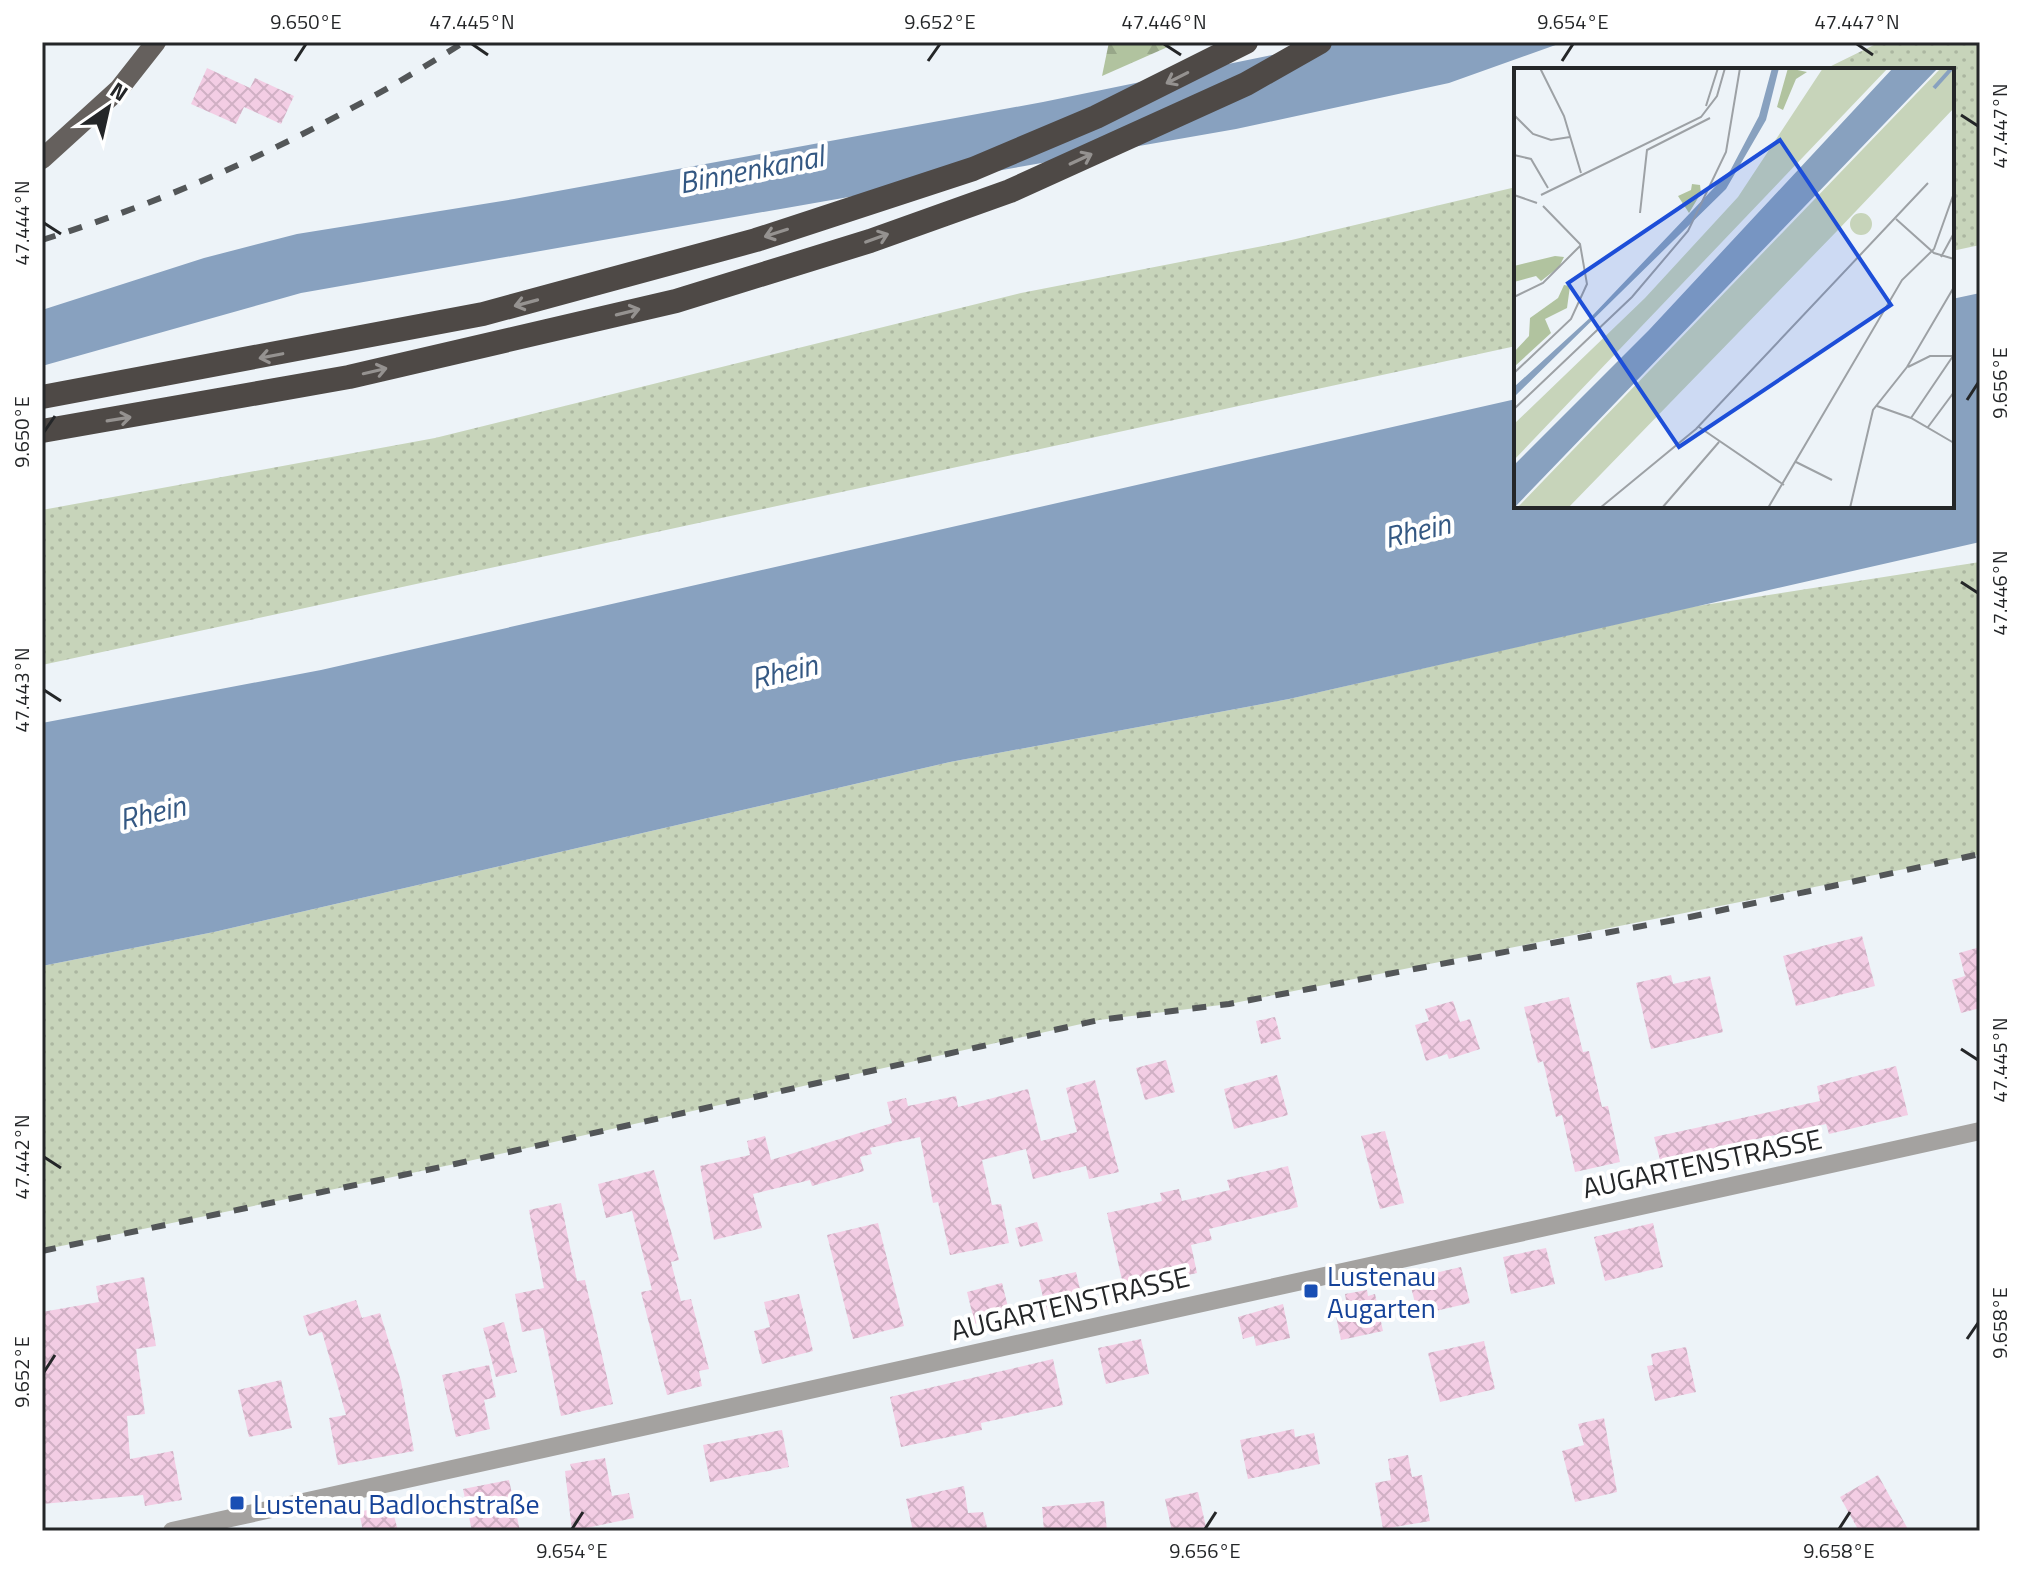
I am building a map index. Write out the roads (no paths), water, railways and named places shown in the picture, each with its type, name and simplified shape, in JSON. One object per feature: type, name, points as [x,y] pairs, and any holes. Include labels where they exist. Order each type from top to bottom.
[{"type":"highway","points":[[42,397],[483,314],[742,244],[973,169],[1096,117],[1246,42]]},
{"type":"highway","points":[[42,431],[349,377],[676,301],[870,241],[1010,191],[1246,84],[1320,42]]},
{"type":"main road","points":[[42,159],[119,89],[156,42]]},
{"type":"street","name":"AUGARTENSTRASSE","points":[[172,1531],[221,1527],[1980,1131]]},
{"type":"water","name":"Binnenkanal","points":[[1336,42],[1564,42],[1449,83],[1236,129],[301,293],[42,366],[42,310],[204,258],[297,234],[514,199],[1043,102]]},
{"type":"water","name":"Rhein","points":[[1980,293],[1980,542],[1289,699],[950,762],[214,932],[42,966],[42,723],[321,670],[1514,399],[1514,508],[1954,508],[1954,299]]},
{"type":"railway","points":[[42,240],[153,201],[260,155],[363,102],[464,42]]},
{"type":"railway","points":[[42,1251],[455,1164],[1099,1020],[1229,1004],[1690,917],[1980,854]]},
{"type":"place","name":"Lustenau Augarten","points":[[1311,1291]]},
{"type":"place","name":"Lustenau Badlochstraße","points":[[237,1503]]}]
